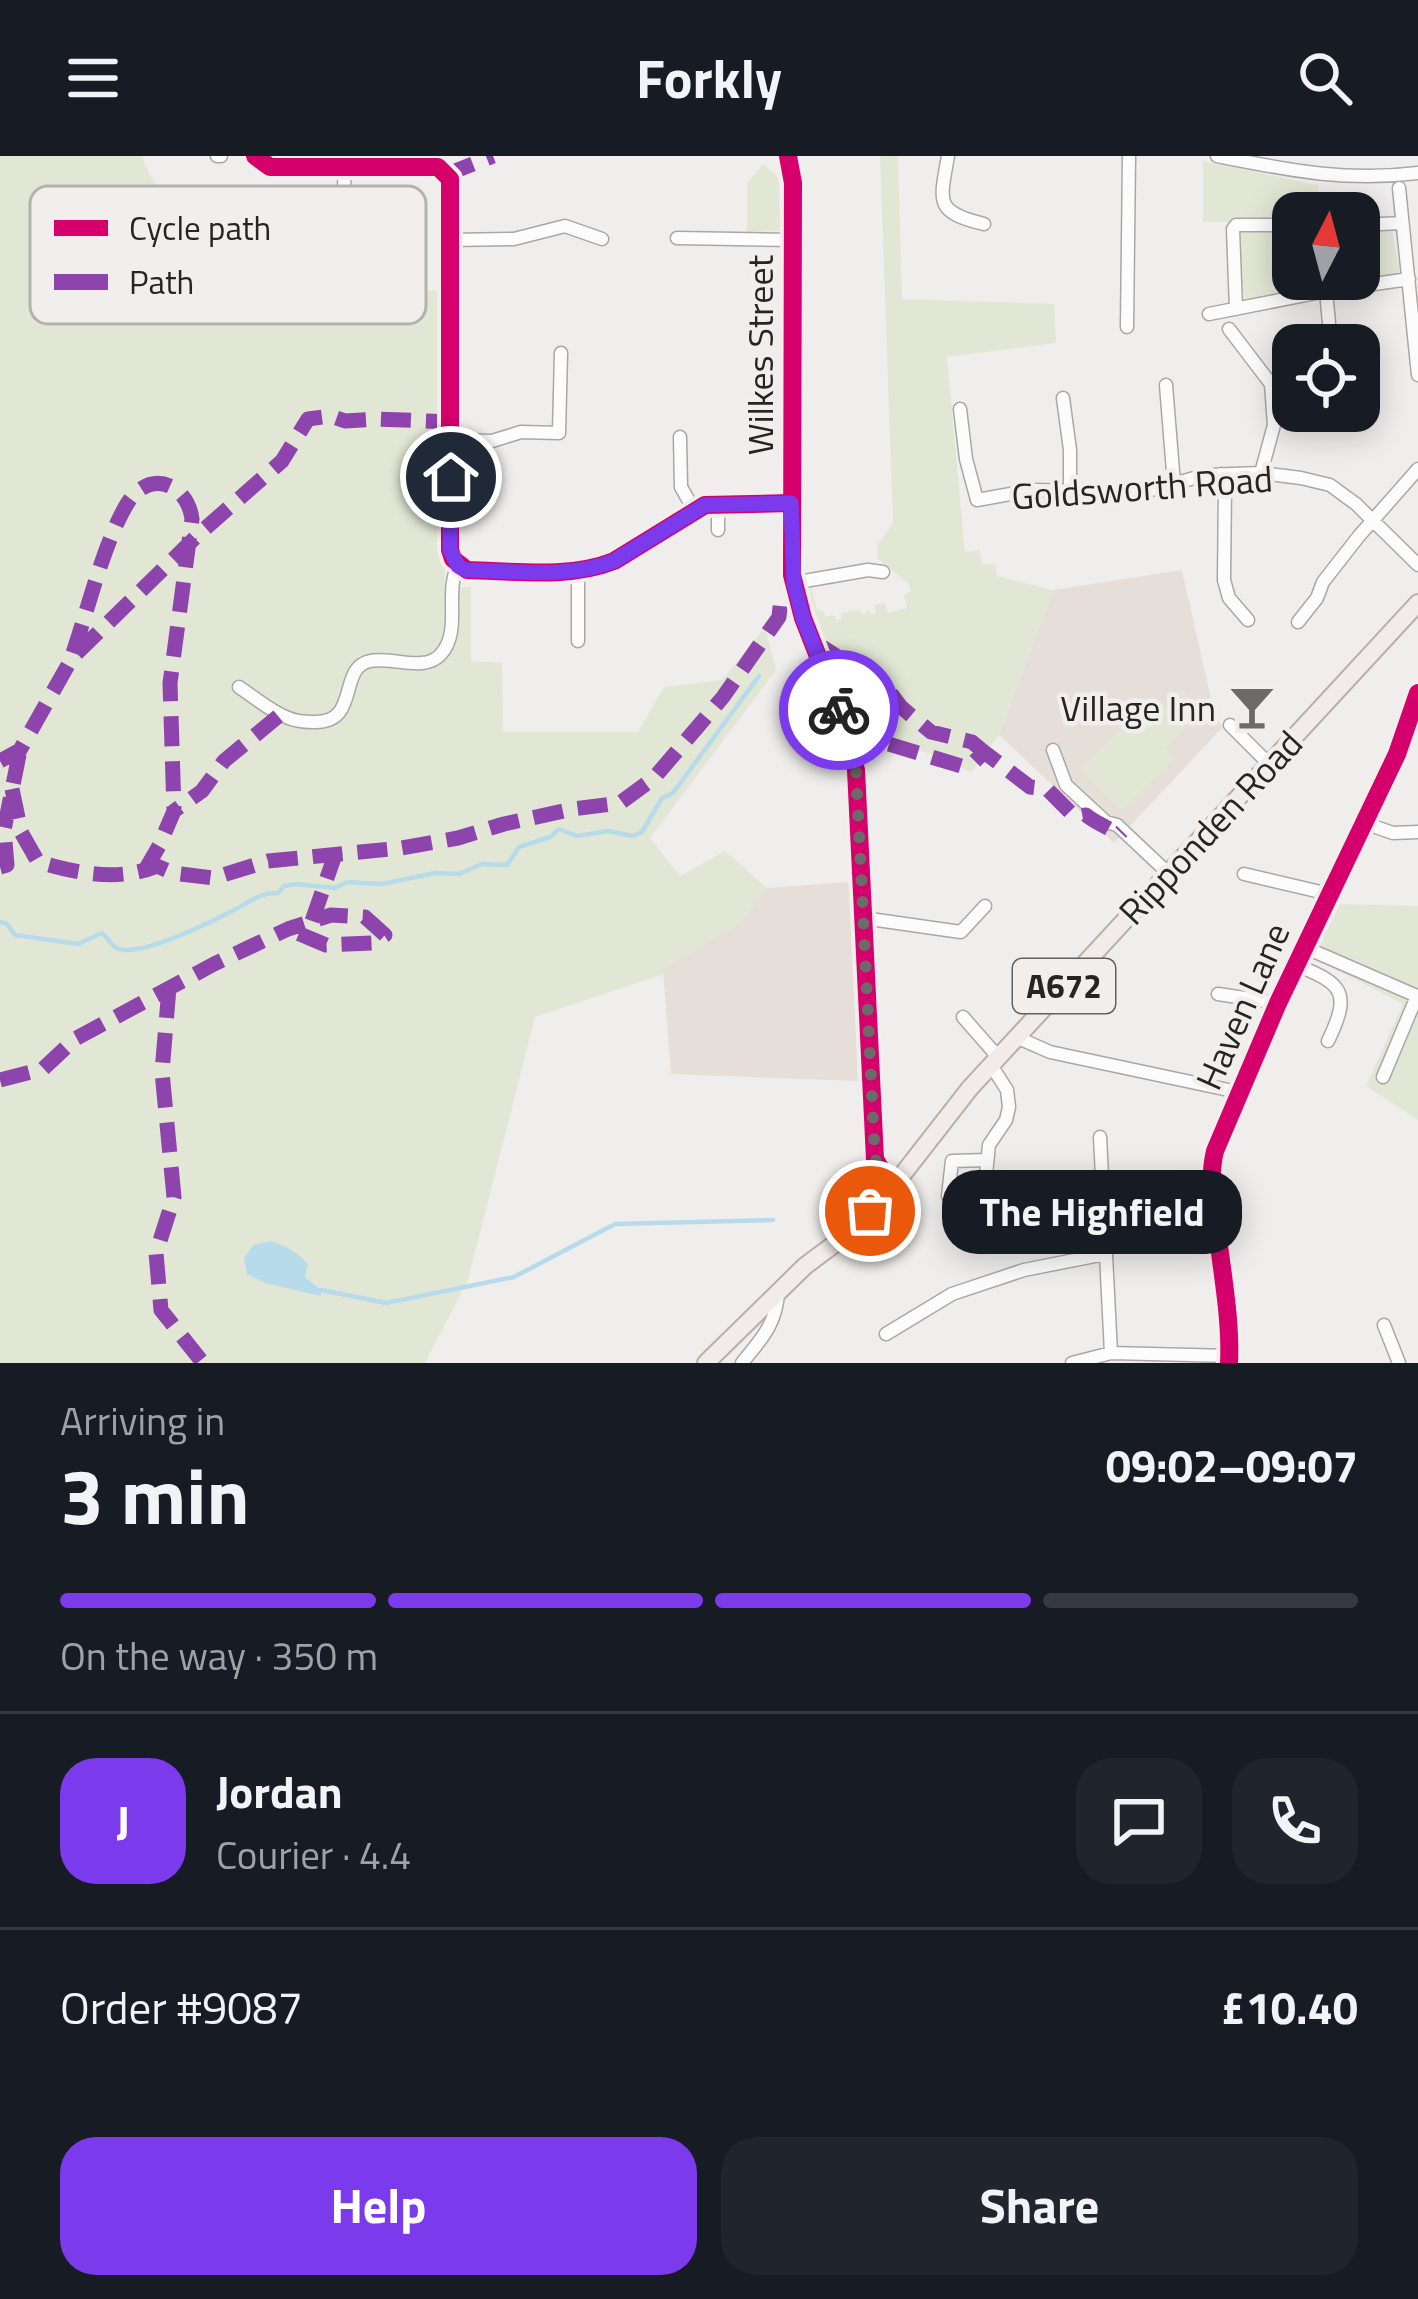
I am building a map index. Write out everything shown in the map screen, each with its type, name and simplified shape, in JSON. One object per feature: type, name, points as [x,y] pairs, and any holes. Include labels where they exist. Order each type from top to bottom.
[{"type":"main road","name":"Ripponden Road","points":[[706,1363],[892,1188],[1016,1037],[1418,603]]},
{"type":"street","points":[[255,156],[270,167],[437,167],[450,179],[450,550],[458,566],[466,570],[598,568],[694,510],[718,503],[791,503]]},
{"type":"street","name":"Wilkes Street","points":[[783,156],[793,183],[794,584],[856,770],[875,1159],[892,1188]]},
{"type":"street","points":[[947,156],[942,193],[946,208],[956,216],[985,224]]},
{"type":"street","points":[[1127,327],[1129,156]]},
{"type":"street","points":[[1217,156],[1266,161],[1319,176],[1418,173]]},
{"type":"street","points":[[344,186],[345,167]]},
{"type":"street","points":[[1399,188],[1412,274],[1418,374]]},
{"type":"street","points":[[1236,309],[1233,229],[1272,225]]},
{"type":"street","points":[[1380,225],[1418,226]]},
{"type":"street","points":[[451,240],[514,239],[565,226],[602,238]]},
{"type":"street","points":[[676,238],[792,240]]},
{"type":"street","points":[[1380,280],[1412,274]]},
{"type":"street","points":[[1208,314],[1281,300]]},
{"type":"street","points":[[1229,329],[1271,384],[1274,425],[1261,473]]},
{"type":"street","points":[[452,440],[560,433],[561,353]]},
{"type":"street","points":[[1166,385],[1174,484]]},
{"type":"street","points":[[1063,398],[1070,490]]},
{"type":"street","name":"Goldsworth Road","points":[[960,409],[977,500],[1031,490],[1144,492],[1190,477],[1261,473],[1330,485],[1418,565]]},
{"type":"street","points":[[680,437],[681,488],[694,510]]},
{"type":"street","points":[[1298,622],[1323,582],[1418,469]]},
{"type":"street","points":[[1221,474],[1226,500],[1224,580],[1228,598],[1248,620]]},
{"type":"street","points":[[718,503],[718,530]]},
{"type":"street","points":[[239,687],[286,718],[308,722],[332,718],[342,711],[359,666],[369,661],[429,662],[444,651],[449,640],[452,578],[458,566]]},
{"type":"street","points":[[578,570],[578,641]]},
{"type":"street","points":[[794,584],[868,570],[884,572]]},
{"type":"street","name":"Haven Lane","points":[[1229,1359],[1211,1173],[1214,1151],[1296,964],[1413,726],[1418,693]]},
{"type":"street","points":[[1230,725],[1269,764]]},
{"type":"street","points":[[1053,750],[1066,785],[1168,873]]},
{"type":"street","points":[[1364,824],[1394,833],[1418,832]]},
{"type":"street","points":[[1244,874],[1329,895]]},
{"type":"street","points":[[863,918],[962,932],[985,906]]},
{"type":"street","points":[[1304,947],[1418,996],[1384,1077]]},
{"type":"street","points":[[1296,964],[1339,989],[1341,1014],[1328,1041]]},
{"type":"street","points":[[1218,994],[1278,1004]]},
{"type":"street","points":[[963,1018],[995,1061],[1007,1090],[1006,1120],[989,1145],[985,1184]]},
{"type":"street","points":[[1016,1037],[1050,1052],[1238,1091]]},
{"type":"street","points":[[1100,1137],[1111,1352]]},
{"type":"street","points":[[948,1196],[952,1161],[987,1160]]},
{"type":"street","points":[[886,1334],[952,1294],[1024,1270],[1105,1254]]},
{"type":"street","points":[[742,1363],[772,1324],[778,1292]]},
{"type":"street","points":[[1384,1325],[1399,1363]]},
{"type":"street","points":[[1072,1363],[1111,1352],[1229,1359]]},
{"type":"shaded area","points":[[1182,570],[1215,717],[1223,727],[1114,843],[999,735],[1053,590]]},
{"type":"shaded area","points":[[850,882],[858,1081],[671,1074],[663,969],[741,922],[767,888]]},
{"type":"green space","points":[[0,156],[142,156],[157,186],[30,186],[30,324],[426,324],[426,291],[444,289],[445,587],[471,587],[471,661],[502,663],[503,732],[638,732],[664,687],[722,680],[765,627],[776,670],[650,838],[680,876],[725,851],[767,888],[741,922],[664,969],[664,974],[535,1017],[468,1280],[425,1363],[0,1363]]},
{"type":"green space","points":[[880,156],[898,156],[902,299],[1054,304],[1056,343],[947,357],[965,552],[980,550],[982,564],[996,565],[997,576],[1053,590],[999,735],[971,772],[855,729],[810,615],[806,592],[811,587],[817,610],[836,620],[842,618],[841,613],[868,612],[868,607],[876,614],[875,605],[885,603],[888,613],[907,608],[904,595],[910,592],[909,584],[877,558],[878,544],[893,523]]},
{"type":"green space","points":[[1203,161],[1318,185],[1319,192],[1272,192],[1272,297],[1240,302],[1240,222],[1203,222]]},
{"type":"green space","points":[[763,164],[779,182],[780,231],[747,232],[747,183]]},
{"type":"green space","points":[[1380,230],[1392,230],[1400,275],[1380,278]]},
{"type":"green space","points":[[1181,689],[1203,711],[1165,748],[1175,759],[1122,811],[1080,769],[1132,717],[1143,727]]},
{"type":"green space","points":[[1335,904],[1418,906],[1418,1120],[1366,1086],[1403,1004],[1313,958]]},
{"type":"water","points":[[270,1241],[308,1264],[305,1277],[321,1290],[321,1296],[247,1274],[244,1258],[253,1245]]},
{"type":"waterway","points":[[0,922],[15,935],[78,944],[102,933],[115,947],[139,949],[192,930],[260,896],[278,893],[284,886],[382,884],[435,873],[459,874],[482,864],[507,865],[519,847],[550,837],[559,829],[577,836],[608,831],[633,836],[642,832],[662,798],[673,793],[759,676]]},
{"type":"waterway","points":[[321,1290],[386,1303],[514,1277],[615,1224],[773,1220]]},
{"type":"marked path","points":[[445,175],[493,156]]},
{"type":"marked path","points":[[0,761],[20,750],[72,658],[282,461],[308,419],[452,422]]},
{"type":"marked path","points":[[73,653],[104,556],[127,504],[145,486],[166,484],[175,489],[189,506],[192,519],[170,683],[174,811]]},
{"type":"marked path","points":[[12,789],[21,832],[38,862],[112,875],[157,866],[213,878],[268,861],[401,848],[620,803],[654,778],[723,697],[779,617],[781,598]]},
{"type":"marked path","points":[[816,652],[824,648],[889,691],[931,732],[972,742],[984,752]]},
{"type":"marked path","points":[[144,872],[174,811],[202,791],[224,761],[281,714]]},
{"type":"marked path","points":[[846,731],[961,766],[984,752],[1030,787],[1047,789],[1075,817],[1086,815],[1118,835],[1122,831]]},
{"type":"marked path","points":[[0,867],[7,865],[4,830],[20,750]]},
{"type":"marked path","points":[[312,921],[336,852]]},
{"type":"marked path","points":[[0,1080],[43,1069],[75,1039],[288,929],[331,915],[365,917],[385,935],[372,943],[326,945],[288,929]]},
{"type":"marked path","points":[[169,988],[162,1072],[174,1197],[156,1253],[161,1310],[203,1363]]},
{"type":"cycle path","points":[[255,156],[270,167],[438,167],[450,179],[450,550],[467,570],[541,573],[597,567],[705,505],[791,503]]},
{"type":"cycle path","points":[[788,156],[793,183],[792,575],[856,770],[875,1159],[892,1188]]},
{"type":"cycle path","points":[[1229,1363],[1212,1194],[1215,1151],[1278,1003],[1397,754],[1418,693]]},
{"type":"way so far","points":[[839,710],[856,770],[875,1159],[892,1188],[870,1211]]},
{"type":"place","name":"Village Inn","points":[[1252,707]]},
{"type":"place","name":"The Highfield","points":[[870,1211]]},
{"type":"route","points":[[451,477],[450,550],[458,566],[466,570],[598,568],[705,505],[791,503],[794,584],[839,710]]}]
